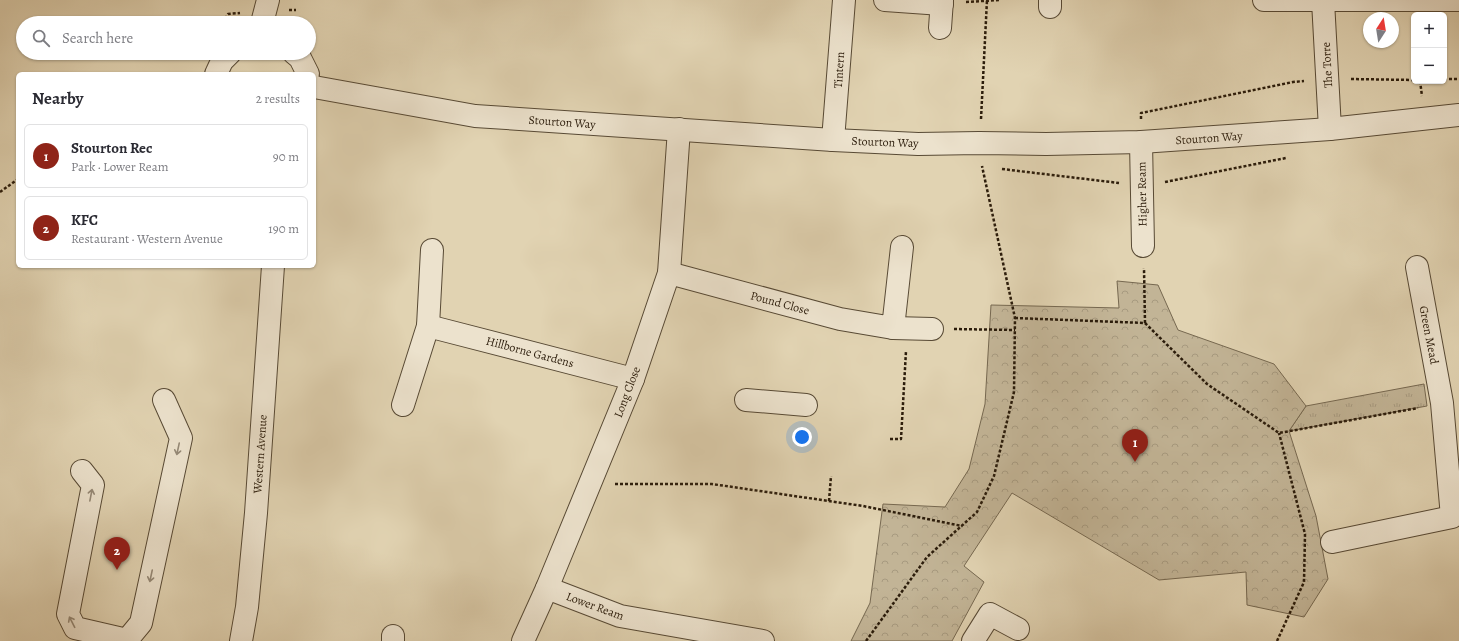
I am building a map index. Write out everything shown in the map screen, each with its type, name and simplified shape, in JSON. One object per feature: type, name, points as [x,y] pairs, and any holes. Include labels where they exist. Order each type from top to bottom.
[{"type":"street","points":[[264,16],[268,0]]},
{"type":"street","name":"Tintern","points":[[833,140],[844,0]]},
{"type":"street","points":[[885,0],[942,2],[940,28]]},
{"type":"street","points":[[1264,0],[1459,0]]},
{"type":"street","name":"The Torre","points":[[1323,1],[1330,129]]},
{"type":"street","points":[[217,72],[223,60]]},
{"type":"street","points":[[301,60],[307,72]]},
{"type":"street","name":"Stourton Way","points":[[316,87],[475,116],[833,140],[918,144],[1141,142],[1330,129],[1459,115]]},
{"type":"street","name":"Long Close","points":[[523,641],[547,588],[633,379],[669,273],[679,129]]},
{"type":"street","name":"Higher Ream","points":[[1141,142],[1143,246]]},
{"type":"street","points":[[900,328],[902,247]]},
{"type":"street","points":[[403,405],[428,326],[432,250]]},
{"type":"street","name":"Green Mead","points":[[1332,542],[1452,517],[1451,402],[1417,267]]},
{"type":"street","name":"Western Avenue","points":[[241,641],[247,607],[256,513],[273,268]]},
{"type":"street","name":"Pound Close","points":[[669,273],[840,319],[900,328],[932,329]]},
{"type":"street","name":"Hillborne Gardens","points":[[428,326],[633,379]]},
{"type":"street","points":[[82,471],[93,485],[68,614],[75,628],[127,640],[141,623],[181,438],[164,400]]},
{"type":"street","points":[[746,400],[806,405]]},
{"type":"street","name":"Lower Ream","points":[[547,588],[620,616],[762,641]]},
{"type":"street","points":[[973,641],[990,614],[1018,629]]},
{"type":"path","points":[[866,641],[926,557],[977,512],[994,476],[1014,392],[1015,318],[982,166],[979,143],[987,0]]},
{"type":"path","points":[[942,2],[1000,0]]},
{"type":"path","points":[[1141,142],[1141,113],[1293,82],[1328,79],[1411,80]]},
{"type":"path","points":[[1447,79],[1459,80]]},
{"type":"path","points":[[997,168],[1143,186],[1293,156]]},
{"type":"path","points":[[982,166],[990,167]]},
{"type":"path","points":[[0,192],[16,180]]},
{"type":"path","points":[[1143,246],[1145,323]]},
{"type":"path","points":[[1015,318],[1145,323],[1207,384],[1280,433],[1305,534],[1304,582],[1277,641]]},
{"type":"path","points":[[890,439],[901,439],[900,328]]},
{"type":"path","points":[[932,329],[1015,330]]},
{"type":"path","points":[[1280,433],[1451,402]]},
{"type":"path","points":[[829,501],[831,476]]},
{"type":"path","points":[[590,483],[712,484],[863,506],[962,526]]},
{"type":"green space","points":[[1117,281],[1158,285],[1178,330],[1274,364],[1306,406],[1289,431],[1316,516],[1328,579],[1304,617],[1247,605],[1246,572],[1159,580],[1012,493],[964,566],[984,582],[952,641],[851,641],[870,603],[883,504],[945,507],[969,469],[985,404],[991,305],[1119,308]]},
{"type":"green space","points":[[1424,384],[1427,406],[1289,431],[1306,406]]},
{"type":"place","name":"Stourton Rec","points":[[1135,462]]},
{"type":"place","name":"KFC","points":[[117,570]]}]
